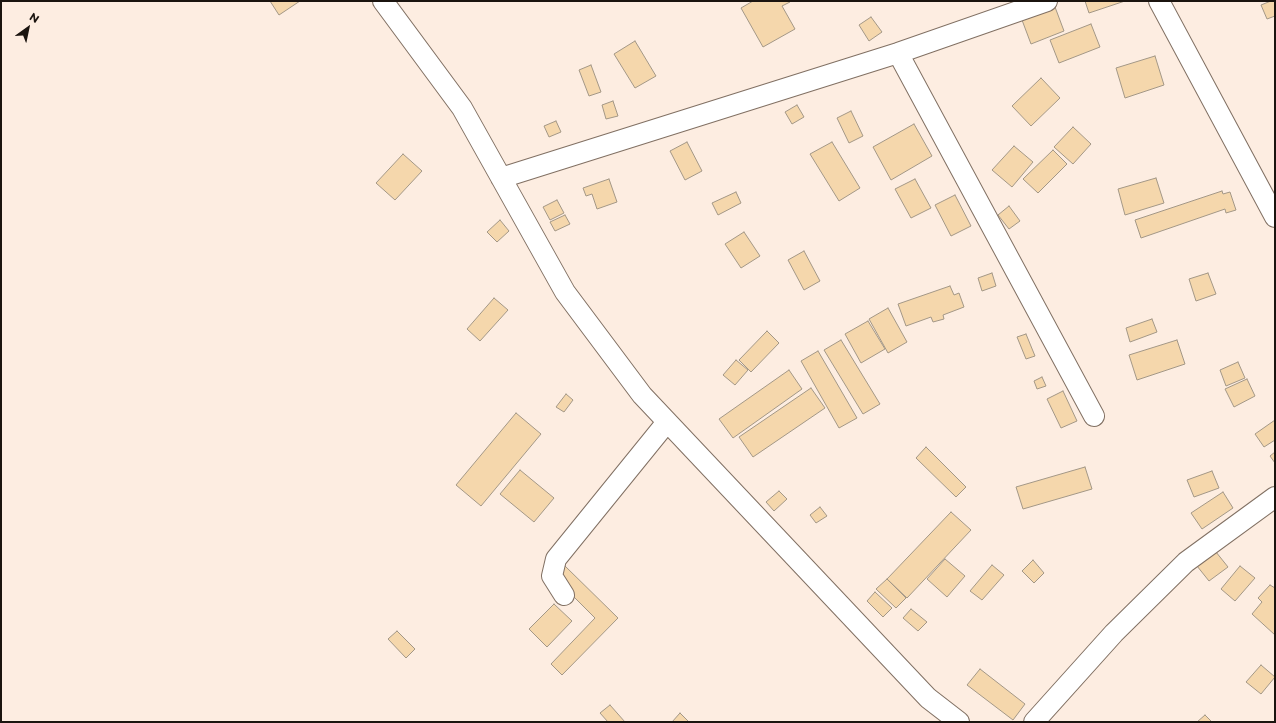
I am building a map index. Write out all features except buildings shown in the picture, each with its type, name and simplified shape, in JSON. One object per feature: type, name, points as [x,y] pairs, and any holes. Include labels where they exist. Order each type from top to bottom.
[{"type":"street","points":[[382,1],[462,108],[565,292],[642,395],[928,698],[959,722]]},
{"type":"street","points":[[501,178],[898,53],[1047,1]]},
{"type":"street","points":[[1159,1],[1275,217]]},
{"type":"street","points":[[898,53],[1094,416]]},
{"type":"street","points":[[564,595],[552,576],[556,559],[667,422]]},
{"type":"street","points":[[1034,722],[1114,633],[1186,562],[1275,496]]}]
